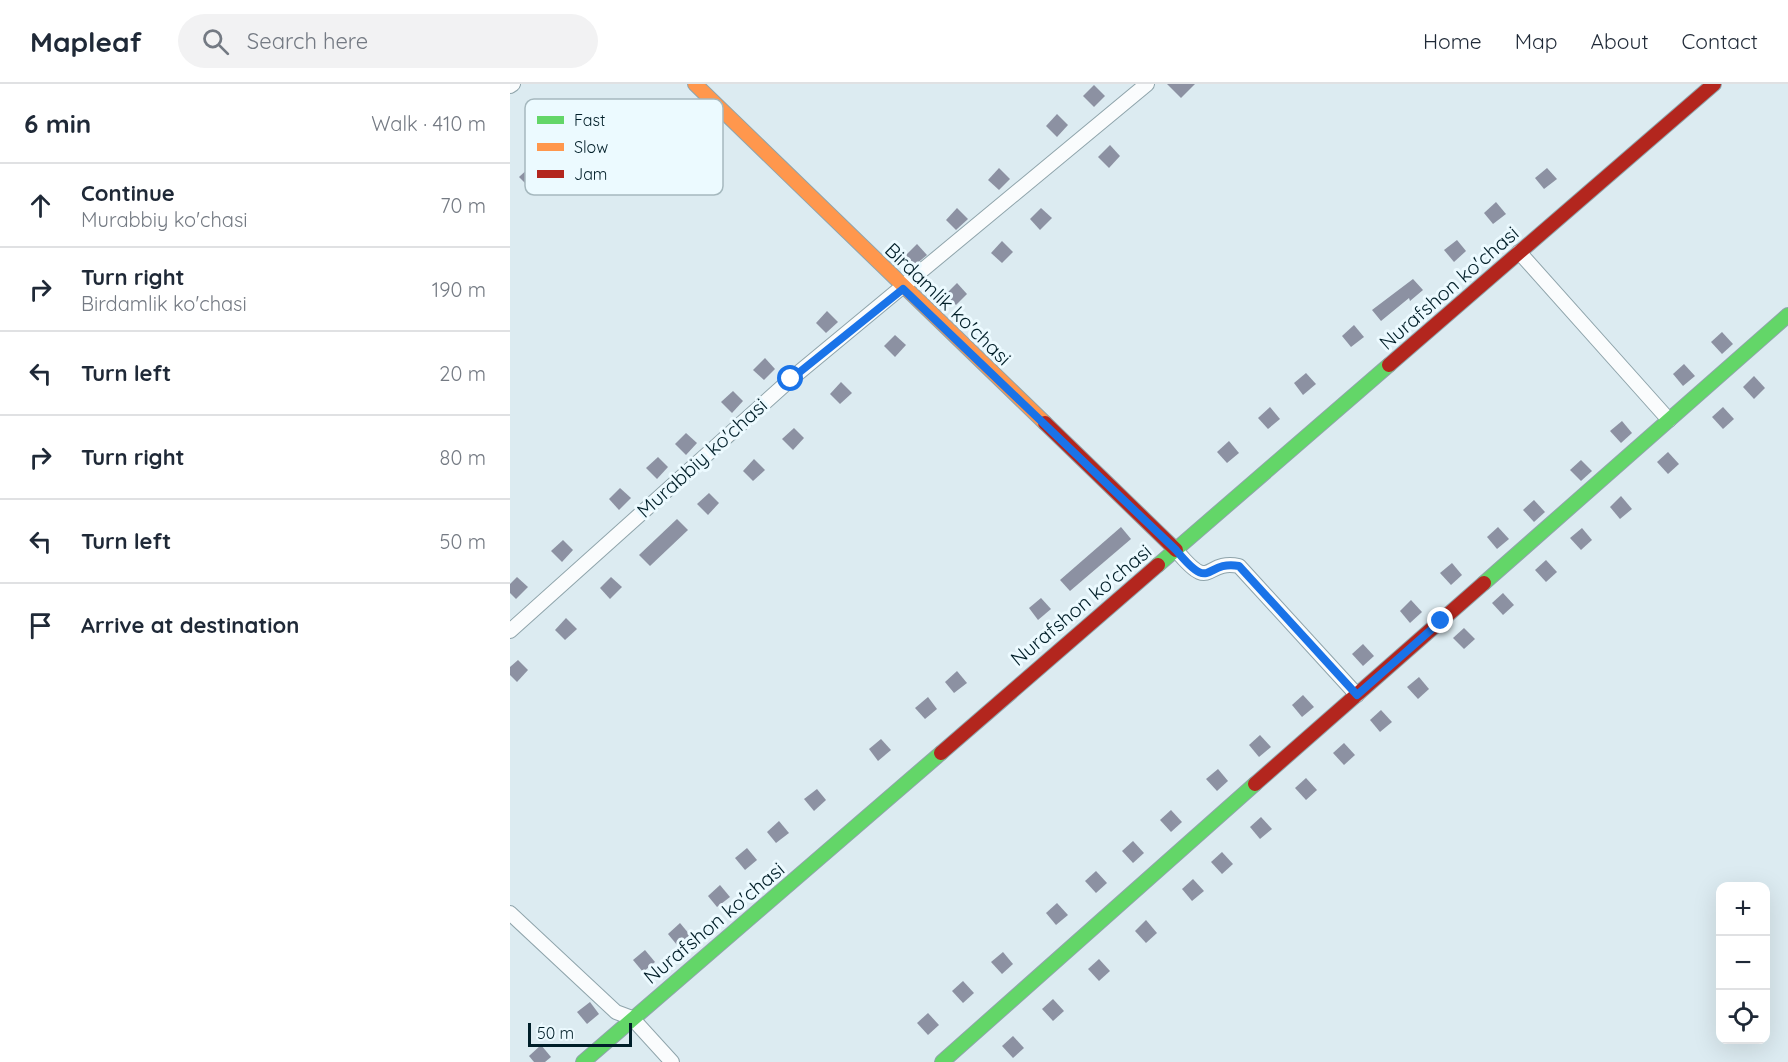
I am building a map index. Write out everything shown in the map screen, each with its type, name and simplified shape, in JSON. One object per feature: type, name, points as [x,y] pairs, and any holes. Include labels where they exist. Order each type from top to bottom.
[{"type":"street","name":"Birdamlik ko'chasi","points":[[695,84],[710,99]]},
{"type":"street","name":"Murabbiy ko'chasi","points":[[510,630],[791,379],[903,289],[1147,84]]},
{"type":"street","points":[[1687,84],[1698,97]]},
{"type":"street","name":"Nurafshon ko'chasi","points":[[583,1062],[1714,84]]},
{"type":"street","name":"Birdamlik ko'chasi","points":[[723,112],[903,289],[1176,550]]},
{"type":"street","points":[[1519,252],[1669,420]]},
{"type":"street","points":[[942,1062],[1788,315]]},
{"type":"street","points":[[1176,550],[1193,571],[1204,574],[1230,564],[1239,566],[1357,695]]},
{"type":"street","points":[[510,913],[616,1012],[632,1018],[672,1062]]},
{"type":"building","points":[[1167,84],[1195,84],[1181,98]]},
{"type":"building","points":[[1094,85],[1105,96],[1094,107],[1083,96]]},
{"type":"building","points":[[1057,114],[1068,125],[1057,137],[1046,126]]},
{"type":"building","points":[[1110,145],[1120,156],[1109,168],[1098,157]]},
{"type":"building","points":[[999,168],[1010,179],[999,190],[988,180]]},
{"type":"building","points":[[1547,168],[1557,179],[1544,189],[1535,178]]},
{"type":"building","points":[[525,172],[525,183],[519,177]]},
{"type":"building","points":[[1496,202],[1506,214],[1493,224],[1484,213]]},
{"type":"building","points":[[957,208],[968,219],[956,230],[946,220]]},
{"type":"building","points":[[1041,208],[1052,218],[1040,230],[1030,219]]},
{"type":"building","points":[[1457,240],[1466,251],[1454,262],[1444,250]]},
{"type":"building","points":[[1002,241],[1013,252],[1002,263],[991,253]]},
{"type":"building","points":[[917,244],[927,255],[915,265],[905,256]]},
{"type":"building","points":[[1413,279],[1423,290],[1410,301],[1409,298],[1381,321],[1372,310]]},
{"type":"building","points":[[957,283],[967,294],[956,305],[945,295]]},
{"type":"building","points":[[827,311],[838,322],[826,333],[816,323]]},
{"type":"building","points":[[1354,325],[1364,337],[1351,347],[1342,336]]},
{"type":"building","points":[[1722,332],[1733,344],[1722,354],[1711,342]]},
{"type":"building","points":[[895,335],[906,345],[895,357],[884,346]]},
{"type":"building","points":[[765,358],[775,369],[764,380],[753,370]]},
{"type":"building","points":[[1684,364],[1695,376],[1683,386],[1673,374]]},
{"type":"building","points":[[1306,373],[1316,384],[1303,395],[1294,383]]},
{"type":"building","points":[[1754,376],[1765,388],[1754,399],[1743,387]]},
{"type":"building","points":[[841,382],[852,393],[840,404],[830,394]]},
{"type":"building","points":[[733,391],[743,401],[732,413],[721,402]]},
{"type":"building","points":[[1270,407],[1280,419],[1268,429],[1258,418]]},
{"type":"building","points":[[1723,407],[1734,419],[1723,429],[1712,417]]},
{"type":"building","points":[[1622,421],[1632,433],[1621,443],[1610,431]]},
{"type":"building","points":[[794,428],[804,438],[793,450],[782,439]]},
{"type":"building","points":[[686,433],[697,443],[686,455],[675,444]]},
{"type":"building","points":[[1229,441],[1239,453],[1227,463],[1217,452]]},
{"type":"building","points":[[1668,452],[1679,464],[1668,474],[1657,462]]},
{"type":"building","points":[[658,457],[668,467],[657,479],[646,468]]},
{"type":"building","points":[[754,459],[765,470],[753,481],[743,471]]},
{"type":"building","points":[[1581,460],[1592,471],[1581,481],[1570,470]]},
{"type":"building","points":[[620,488],[631,498],[619,510],[609,499]]},
{"type":"building","points":[[709,493],[719,503],[708,515],[697,504]]},
{"type":"building","points":[[1621,496],[1632,509],[1620,519],[1610,507]]},
{"type":"building","points":[[1534,500],[1545,512],[1534,522],[1523,510]]},
{"type":"building","points":[[677,519],[688,530],[650,566],[639,555]]},
{"type":"building","points":[[1121,527],[1131,539],[1070,591],[1060,580]]},
{"type":"building","points":[[1498,527],[1509,539],[1497,549],[1487,537]]},
{"type":"building","points":[[1582,528],[1592,540],[1581,550],[1570,538]]},
{"type":"building","points":[[563,540],[573,550],[562,562],[551,551]]},
{"type":"building","points":[[1546,560],[1557,572],[1546,582],[1535,570]]},
{"type":"building","points":[[1452,563],[1462,575],[1451,585],[1440,573]]},
{"type":"building","points":[[517,577],[528,587],[516,599],[510,593],[510,584]]},
{"type":"building","points":[[611,577],[622,587],[610,599],[600,588]]},
{"type":"building","points":[[1503,593],[1514,605],[1503,615],[1492,603]]},
{"type":"building","points":[[1041,598],[1051,609],[1038,620],[1029,608]]},
{"type":"building","points":[[1411,600],[1422,612],[1410,623],[1400,611]]},
{"type":"building","points":[[566,618],[577,629],[565,640],[555,630]]},
{"type":"building","points":[[1464,628],[1475,639],[1464,649],[1453,638]]},
{"type":"building","points":[[1363,644],[1374,656],[1363,666],[1352,654]]},
{"type":"building","points":[[518,660],[528,670],[517,682],[510,675],[510,667]]},
{"type":"building","points":[[957,671],[967,683],[954,693],[945,682]]},
{"type":"building","points":[[1419,677],[1429,689],[1418,699],[1407,687]]},
{"type":"building","points":[[1303,695],[1314,707],[1302,717],[1292,705]]},
{"type":"building","points":[[928,697],[937,709],[925,719],[915,708]]},
{"type":"building","points":[[1381,710],[1392,722],[1380,732],[1370,720]]},
{"type":"building","points":[[1260,735],[1271,747],[1259,757],[1249,745]]},
{"type":"building","points":[[881,739],[891,750],[878,761],[869,749]]},
{"type":"building","points":[[1344,743],[1355,755],[1344,765],[1333,753]]},
{"type":"building","points":[[1218,769],[1228,781],[1217,791],[1206,779]]},
{"type":"building","points":[[1306,778],[1317,790],[1306,800],[1295,788]]},
{"type":"building","points":[[817,789],[826,800],[814,811],[804,799]]},
{"type":"building","points":[[1171,810],[1182,822],[1171,832],[1160,820]]},
{"type":"building","points":[[1261,817],[1272,829],[1260,839],[1250,827]]},
{"type":"building","points":[[779,821],[789,833],[776,843],[767,832]]},
{"type":"building","points":[[1133,841],[1144,853],[1133,863],[1122,851]]},
{"type":"building","points":[[747,848],[757,860],[745,870],[735,858]]},
{"type":"building","points":[[1222,852],[1233,864],[1222,874],[1211,862]]},
{"type":"building","points":[[1096,871],[1107,883],[1096,893],[1085,881]]},
{"type":"building","points":[[1193,879],[1204,891],[1192,901],[1182,889]]},
{"type":"building","points":[[720,885],[730,897],[717,907],[708,896]]},
{"type":"building","points":[[1057,903],[1068,915],[1056,925],[1046,913]]},
{"type":"building","points":[[1146,920],[1157,933],[1146,943],[1135,931]]},
{"type":"building","points":[[680,923],[690,935],[677,945],[668,934]]},
{"type":"building","points":[[645,950],[655,962],[643,972],[633,960]]},
{"type":"building","points":[[1003,952],[1013,964],[1002,974],[991,962]]},
{"type":"building","points":[[1099,959],[1110,971],[1099,981],[1088,969]]},
{"type":"building","points":[[963,981],[974,993],[963,1003],[952,991]]},
{"type":"building","points":[[1053,999],[1064,1011],[1053,1021],[1042,1009]]},
{"type":"building","points":[[590,1002],[599,1014],[587,1024],[577,1012]]},
{"type":"building","points":[[928,1013],[939,1025],[928,1035],[917,1023]]},
{"type":"building","points":[[1013,1036],[1024,1048],[1013,1058],[1002,1046]]},
{"type":"building","points":[[541,1045],[551,1057],[545,1062],[534,1062],[529,1056]]},
{"type":"traffic: fast","points":[[1484,583],[1788,315]]},
{"type":"traffic: fast","points":[[1158,565],[1389,365]]},
{"type":"traffic: fast","points":[[583,1062],[941,753]]},
{"type":"traffic: fast","points":[[942,1062],[1255,784]]},
{"type":"traffic: slow","points":[[695,84],[710,99]]},
{"type":"traffic: slow","points":[[723,111],[1045,423]]},
{"type":"traffic: jam","points":[[1389,365],[1714,84]]},
{"type":"traffic: jam","points":[[1045,423],[1176,550]]},
{"type":"traffic: jam","points":[[941,753],[1158,565]]},
{"type":"traffic: jam","points":[[1255,784],[1484,583]]},
{"type":"route","points":[[791,379],[903,289],[1176,550],[1193,571],[1204,574],[1230,564],[1239,566],[1255,580],[1357,695],[1441,621]]}]
